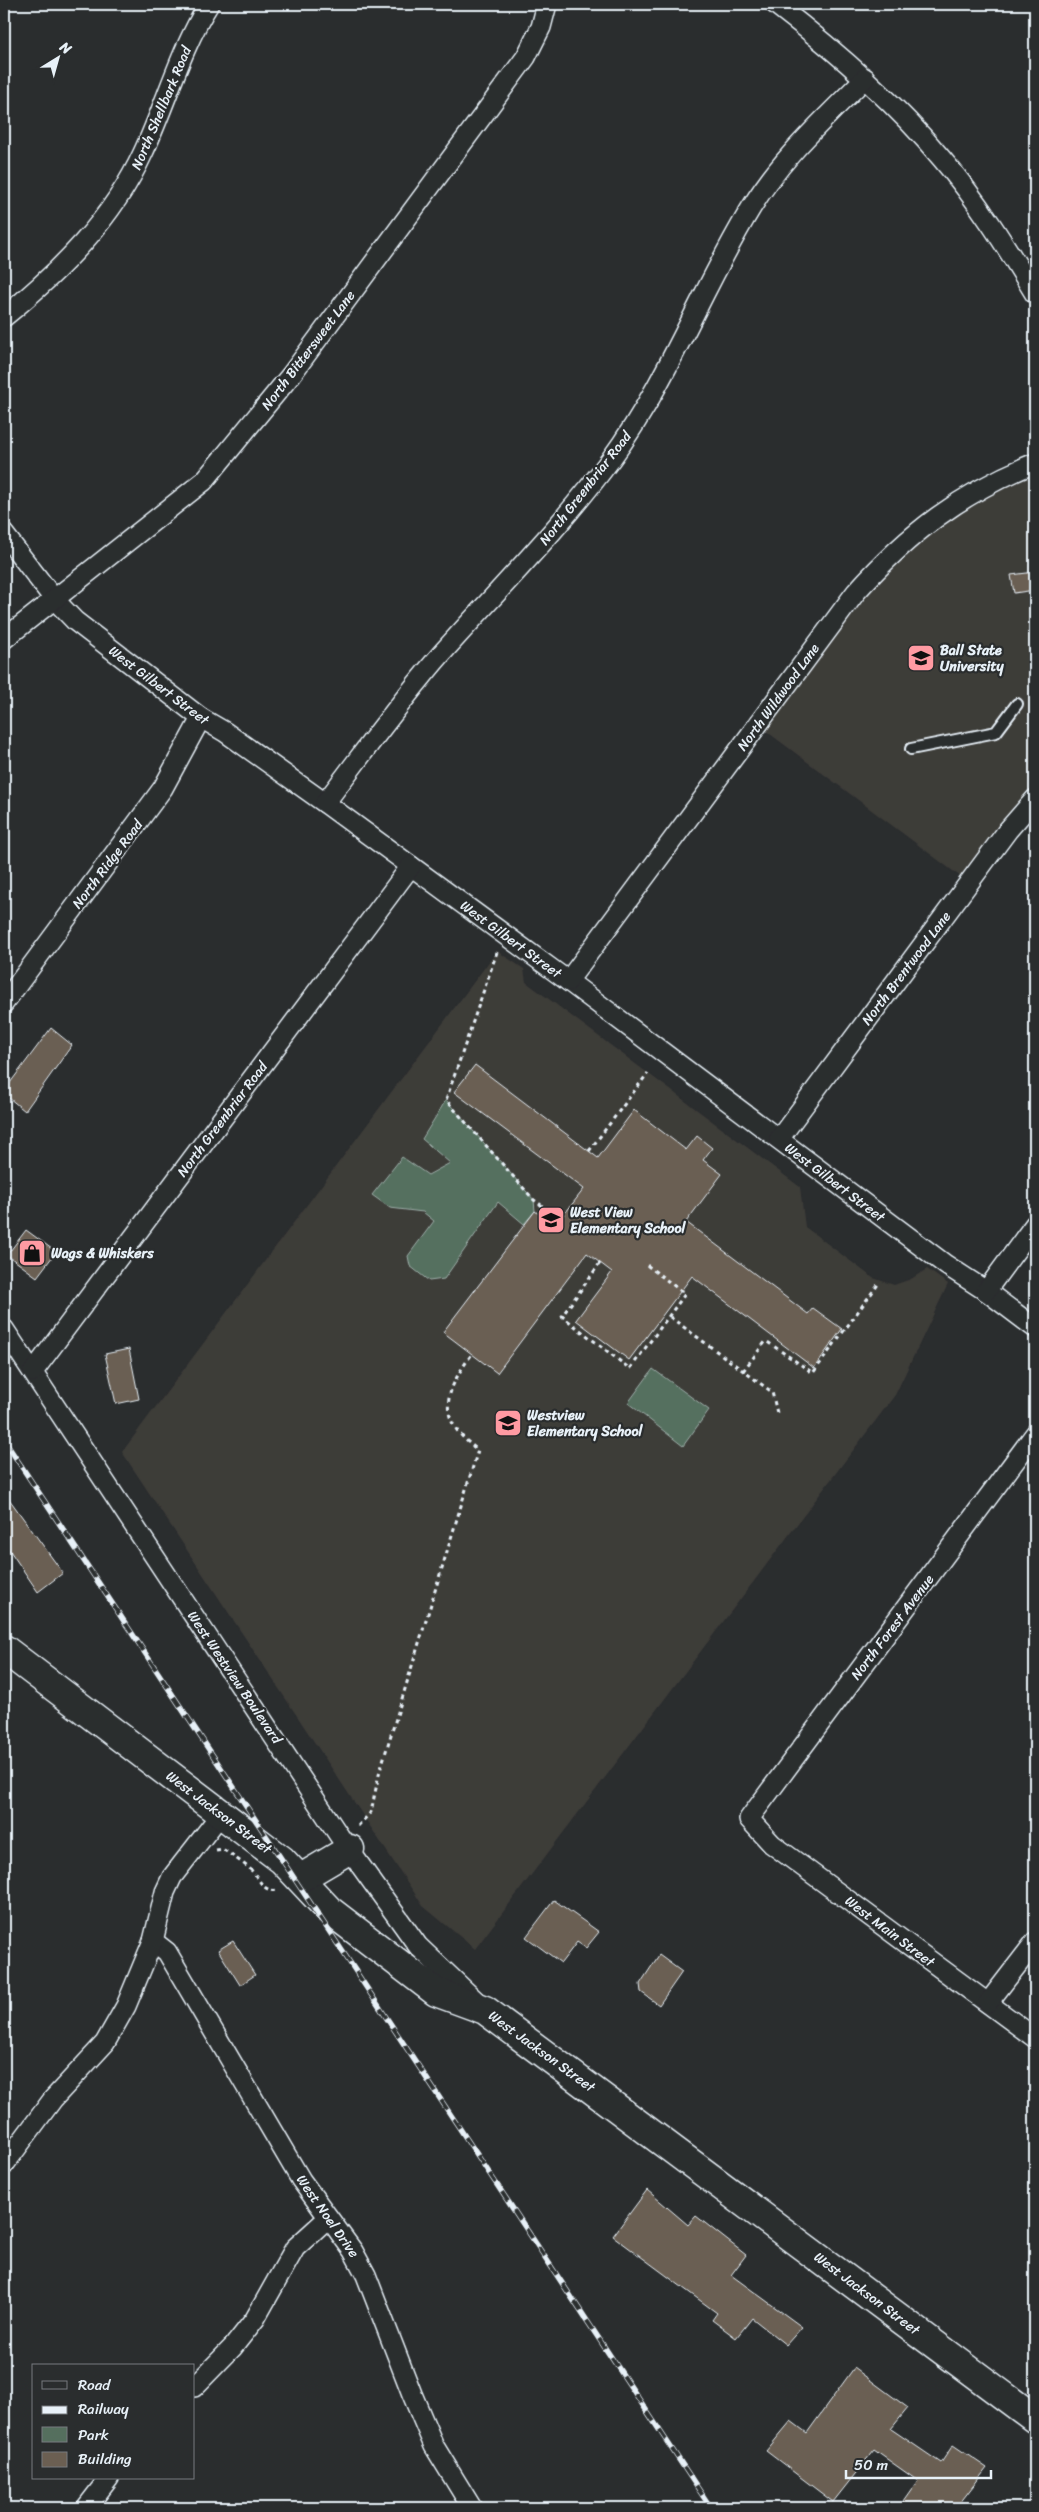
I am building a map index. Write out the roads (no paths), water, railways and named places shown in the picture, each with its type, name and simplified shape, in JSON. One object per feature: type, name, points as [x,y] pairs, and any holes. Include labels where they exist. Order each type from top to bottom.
[{"type":"main road","name":"West Jackson Street","points":[[4,1649],[282,1860],[291,1882],[436,1992],[485,2010],[1035,2419]]},
{"type":"main road","points":[[291,1882],[354,1838]]},
{"type":"street","name":"North Shellbark Road","points":[[4,317],[40,288],[82,245],[131,176],[154,130],[185,50],[209,4]]},
{"type":"street","name":"North Bittersweet Lane","points":[[4,639],[204,481],[290,375],[526,58],[541,27],[547,4]]},
{"type":"street","points":[[775,4],[865,78],[943,160],[1001,238],[1035,294]]},
{"type":"street","name":"North Greenbriar Road","points":[[326,803],[442,654],[543,543],[611,458],[630,430],[680,344],[752,206],[778,169],[865,78]]},
{"type":"street","name":"North Wildwood Lane","points":[[568,981],[868,578],[906,540],[944,510],[1002,476],[1035,463]]},
{"type":"street","name":"West Gilbert Street","points":[[4,534],[54,599],[75,621],[200,718],[225,732],[326,803],[568,981],[946,1265],[986,1291],[1035,1328]]},
{"type":"street","name":"North Ridge Road","points":[[4,1003],[163,788],[200,718]]},
{"type":"street","name":"North Brentwood Lane","points":[[779,1140],[1008,830],[1035,799]]},
{"type":"street","name":"North Greenbriar Road","points":[[33,1372],[410,866]]},
{"type":"street","points":[[986,1291],[1035,1224]]},
{"type":"street","name":"West Westview Boulevard","points":[[4,1329],[354,1838],[418,1946],[485,2010]]},
{"type":"street","name":"North Forest Avenue","points":[[749,1819],[1035,1434]]},
{"type":"street","points":[[4,2165],[53,2099],[105,2043],[126,2006],[153,1941],[165,1892],[172,1877],[221,1814]]},
{"type":"street","name":"West Main Street","points":[[749,1819],[772,1844],[1035,2038]]},
{"type":"street","name":"West Noel Drive","points":[[153,1941],[167,1952],[301,2180],[353,2251],[366,2275],[434,2446],[472,2508]]},
{"type":"street","points":[[988,2003],[1035,1942]]},
{"type":"street","points":[[195,2386],[233,2347],[255,2319],[295,2248],[328,2218]]},
{"type":"street","points":[[86,2508],[107,2480]]},
{"type":"lane","points":[[911,749],[996,732],[1017,704]]},
{"type":"railway","points":[[4,1440],[711,2508]]},
{"type":"place","name":"Ball State University","points":[[921,658]]},
{"type":"place","name":"West View Elementary School","points":[[551,1220]]},
{"type":"place","name":"Wags & Whiskers","points":[[32,1253]]},
{"type":"place","name":"Westview Elementary School","points":[[508,1423]]}]
